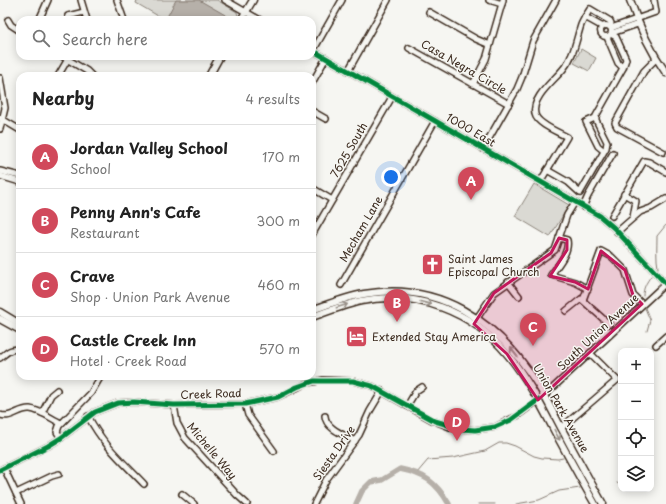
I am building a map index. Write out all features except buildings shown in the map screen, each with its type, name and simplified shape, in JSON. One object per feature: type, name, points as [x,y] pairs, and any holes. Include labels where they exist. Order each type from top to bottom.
[{"type":"main road","points":[[244,16],[253,0]]},
{"type":"main road","points":[[630,0],[646,41],[666,74]]},
{"type":"main road","points":[[211,72],[218,60]]},
{"type":"main road","name":"Union Park Avenue","points":[[316,309],[355,295],[397,291],[436,298],[456,306],[475,321],[492,338],[507,354],[523,375],[595,504]]},
{"type":"main road","name":"Union Park Avenue","points":[[316,316],[356,302],[398,298],[421,301],[435,305],[475,321],[498,334],[514,352],[544,396],[603,504]]},
{"type":"main road","points":[[0,312],[16,322]]},
{"type":"main road","points":[[0,319],[16,328]]},
{"type":"main road","points":[[577,472],[581,472],[587,482],[593,486]]},
{"type":"street","points":[[41,16],[48,0]]},
{"type":"street","points":[[81,0],[86,16]]},
{"type":"street","points":[[117,0],[123,16]]},
{"type":"street","points":[[225,0],[253,16]]},
{"type":"street","points":[[316,43],[342,0]]},
{"type":"street","points":[[348,71],[388,0]]},
{"type":"street","points":[[472,84],[484,64],[502,2],[489,0]]},
{"type":"street","points":[[483,149],[522,78],[533,41],[556,0]]},
{"type":"street","points":[[603,27],[601,34],[610,32],[656,12],[654,0]]},
{"type":"street","points":[[540,182],[567,137],[541,123],[537,119],[534,113],[536,104],[543,90],[564,69],[568,62],[576,46],[582,23],[590,9],[610,21],[610,32],[618,63],[623,68]]},
{"type":"street","points":[[68,16],[84,12]]},
{"type":"street","points":[[429,12],[476,39],[490,45]]},
{"type":"street","points":[[585,18],[603,27],[616,37],[626,59],[623,68],[595,118],[586,122],[598,146],[604,151]]},
{"type":"street","points":[[8,20],[11,25],[16,28]]},
{"type":"street","name":"Casa Negra Circle","points":[[409,48],[509,104]]},
{"type":"street","name":"1000 East","points":[[316,52],[600,216],[666,283]]},
{"type":"street","points":[[316,76],[326,58]]},
{"type":"street","points":[[656,59],[644,71],[615,123],[617,127],[663,152]]},
{"type":"street","points":[[60,72],[67,60]]},
{"type":"street","points":[[70,60],[88,72]]},
{"type":"street","points":[[0,78],[5,108],[1,119],[0,129]]},
{"type":"street","name":"7625 South","points":[[316,228],[392,96]]},
{"type":"street","points":[[316,113],[326,119]]},
{"type":"street","points":[[547,170],[568,182],[580,193],[607,145],[607,142],[595,118]]},
{"type":"street","points":[[1,119],[16,128]]},
{"type":"street","name":"Mecham Lane","points":[[341,285],[435,121]]},
{"type":"street","points":[[583,207],[613,153]]},
{"type":"street","points":[[612,216],[644,162],[649,162],[666,172]]},
{"type":"street","points":[[0,171],[16,175]]},
{"type":"street","points":[[0,176],[16,181]]},
{"type":"street","points":[[316,190],[332,200]]},
{"type":"street","points":[[624,194],[636,201],[633,217]]},
{"type":"street","points":[[617,232],[640,212],[660,203],[666,198]]},
{"type":"street","points":[[475,321],[494,293],[555,250],[567,215],[575,202]]},
{"type":"street","points":[[559,238],[567,240],[567,250],[551,275],[575,282],[588,289]]},
{"type":"street","points":[[583,300],[602,251],[612,257],[625,270],[633,295],[642,304]]},
{"type":"street","points":[[508,282],[519,296]]},
{"type":"street","name":"South Union Avenue","points":[[538,400],[666,283]]},
{"type":"street","points":[[566,311],[579,300],[583,300]]},
{"type":"street","points":[[583,300],[598,316],[601,316],[609,324]]},
{"type":"street","points":[[656,345],[666,336]]},
{"type":"street","points":[[2,356],[13,349],[16,349]]},
{"type":"street","points":[[561,428],[617,380],[590,354]]},
{"type":"street","points":[[61,438],[57,432],[61,424],[92,393],[99,380]]},
{"type":"street","name":"Creek Road","points":[[2,469],[61,438],[88,416],[118,403],[134,402],[174,405],[245,404],[278,397],[306,383],[323,380],[358,382],[372,386],[435,421],[450,427],[475,430],[495,426],[511,420],[538,400]]},
{"type":"street","points":[[407,406],[416,391],[422,387]]},
{"type":"street","points":[[42,413],[51,395],[58,390]]},
{"type":"street","name":"Siesta Drive","points":[[314,504],[326,480],[355,441],[382,392]]},
{"type":"street","points":[[245,404],[248,416],[274,451]]},
{"type":"street","name":"Michelle Way","points":[[174,405],[177,424],[185,438],[247,504]]},
{"type":"street","points":[[0,415],[10,416],[30,409],[42,413],[61,424]]},
{"type":"street","points":[[88,416],[106,445],[144,484]]},
{"type":"street","points":[[326,416],[326,421],[330,426],[355,441]]},
{"type":"street","points":[[2,469],[21,504]]},
{"type":"street","points":[[16,493],[52,476],[60,474]]},
{"type":"street","points":[[182,494],[194,504]]},
{"type":"highlighted area","points":[[559,238],[567,240],[567,250],[550,276],[575,282],[588,289],[601,251],[625,270],[633,295],[642,304],[538,400],[507,354],[474,324],[494,293],[551,253]]},
{"type":"shaded area","points":[[137,0],[217,0],[237,12],[238,16],[158,16],[136,3]]},
{"type":"shaded area","points":[[176,0],[199,0],[227,16],[168,16]]},
{"type":"shaded area","points":[[581,49],[596,58],[589,71],[574,63]]},
{"type":"shaded area","points":[[534,184],[569,205],[550,237],[515,216]]},
{"type":"waterway","points":[[658,268],[657,236],[666,225]]},
{"type":"waterway","points":[[643,296],[645,286],[651,276]]},
{"type":"waterway","points":[[645,308],[650,320],[647,331]]},
{"type":"waterway","points":[[417,473],[428,460],[453,458],[485,451],[499,443],[506,443],[515,446],[534,456],[542,458],[563,458]]},
{"type":"waterway","points":[[356,504],[362,491],[371,482],[382,480],[400,469],[416,473],[429,480],[439,490],[449,504]]},
{"type":"waterway","points":[[516,504],[539,500],[559,491],[580,488]]},
{"type":"waterway","points":[[478,504],[495,504]]},
{"type":"cycle path","points":[[316,52],[600,216],[614,228],[666,284]]},
{"type":"cycle path","points":[[0,470],[48,446],[95,412],[118,403],[134,402],[174,405],[245,404],[278,397],[297,387],[314,381],[353,381],[372,386],[435,421],[462,429],[475,430],[495,427],[511,420],[538,400]]},
{"type":"place","name":"Jordan Valley School","points":[[471,200]]},
{"type":"place","name":"Saint James Episcopal Church","points":[[432,265]]},
{"type":"place","name":"Penny Ann's Cafe","points":[[397,322]]},
{"type":"place","name":"Extended Stay America","points":[[356,337]]},
{"type":"place","name":"Crave","points":[[533,346]]},
{"type":"place","name":"Castle Creek Inn","points":[[457,441]]}]
